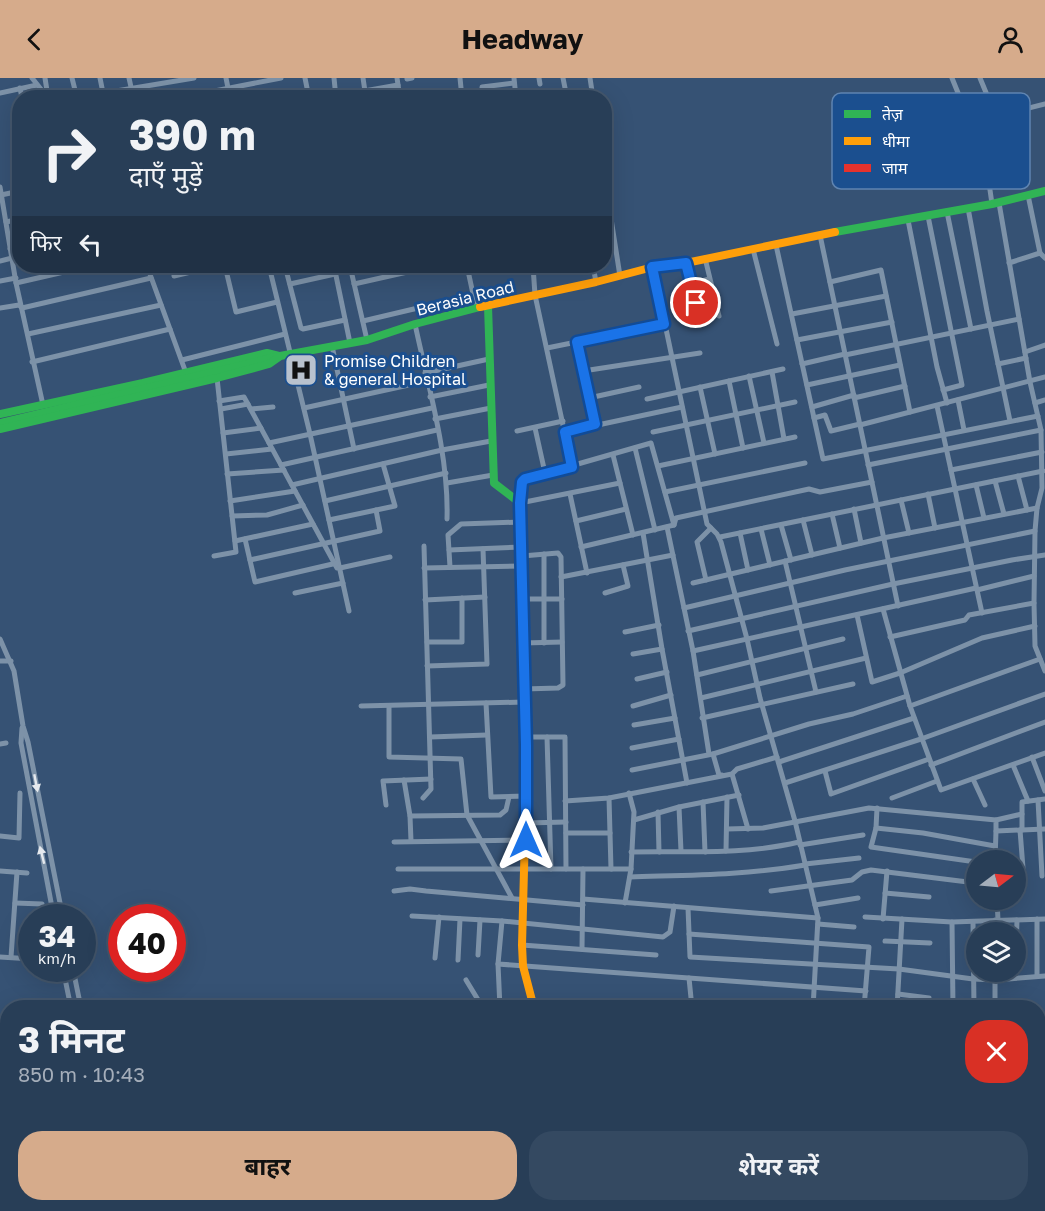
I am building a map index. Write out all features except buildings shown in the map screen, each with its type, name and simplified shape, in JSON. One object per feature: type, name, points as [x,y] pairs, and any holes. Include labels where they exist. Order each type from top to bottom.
[{"type":"street","points":[[32,78],[41,90]]},
{"type":"street","points":[[129,78],[131,87]]},
{"type":"street","points":[[120,90],[190,78]]},
{"type":"street","points":[[226,78],[228,88]]},
{"type":"street","points":[[218,90],[281,78]]},
{"type":"street","points":[[363,78],[365,90],[397,81]]},
{"type":"street","points":[[407,79],[412,78]]},
{"type":"street","points":[[952,78],[956,93]]},
{"type":"street","points":[[981,78],[987,93]]},
{"type":"street","points":[[482,90],[482,87],[514,81]]},
{"type":"street","points":[[0,93],[37,85]]},
{"type":"street","points":[[1030,107],[1045,104]]},
{"type":"street","points":[[0,187],[12,258],[0,261]]},
{"type":"street","points":[[992,189],[1009,263],[1041,430],[1043,471],[1041,504],[1035,531],[1034,603],[1035,646],[1045,671]]},
{"type":"street","name":"Berasia Road","points":[[0,423],[280,356],[367,340],[415,324],[476,308],[596,282],[652,267],[686,263],[995,203],[1045,191]]},
{"type":"street","points":[[1009,263],[1042,256],[1028,195]]},
{"type":"street","points":[[968,208],[1010,421]]},
{"type":"street","points":[[947,212],[971,329]]},
{"type":"street","points":[[928,216],[962,385],[943,390]]},
{"type":"street","points":[[908,220],[947,403]]},
{"type":"street","points":[[6,222],[12,221]]},
{"type":"street","points":[[612,225],[620,276]]},
{"type":"street","points":[[820,236],[897,606]]},
{"type":"street","points":[[776,245],[823,459],[1038,416]]},
{"type":"street","points":[[753,249],[777,344]]},
{"type":"street","points":[[705,258],[719,316]]},
{"type":"street","points":[[686,263],[700,321]]},
{"type":"street","points":[[652,267],[707,524],[720,537],[815,905],[818,921],[813,1000]]},
{"type":"street","points":[[830,282],[881,270],[910,412]]},
{"type":"street","points":[[15,273],[43,405]]},
{"type":"street","points":[[0,281],[53,273]]},
{"type":"street","points":[[150,273],[186,374]]},
{"type":"street","points":[[174,276],[187,273]]},
{"type":"street","points":[[227,273],[236,312],[277,302]]},
{"type":"street","points":[[271,273],[316,458],[349,611]]},
{"type":"street","points":[[287,273],[301,328],[345,320]]},
{"type":"street","points":[[352,273],[367,340]]},
{"type":"street","points":[[354,284],[403,273]]},
{"type":"street","points":[[468,273],[476,308]]},
{"type":"street","points":[[534,273],[536,295],[572,467]]},
{"type":"street","points":[[594,273],[596,282]]},
{"type":"street","points":[[290,284],[335,274],[350,343]]},
{"type":"street","points":[[0,309],[19,305],[22,308],[152,278]]},
{"type":"street","points":[[691,284],[709,279]]},
{"type":"street","points":[[363,321],[473,295]]},
{"type":"street","points":[[792,314],[886,296]]},
{"type":"street","points":[[28,334],[160,305]]},
{"type":"street","points":[[488,306],[494,483],[520,503],[620,483]]},
{"type":"street","points":[[802,364],[1019,319]]},
{"type":"street","points":[[797,340],[892,322]]},
{"type":"street","points":[[415,324],[446,473],[447,519]]},
{"type":"street","points":[[547,348],[664,324]]},
{"type":"street","points":[[32,362],[170,329]]},
{"type":"street","points":[[182,360],[285,334]]},
{"type":"street","points":[[577,342],[595,424]]},
{"type":"street","points":[[998,364],[1026,355],[1045,345]]},
{"type":"street","points":[[332,346],[354,449]]},
{"type":"street","points":[[0,414],[186,374],[267,353],[280,356]]},
{"type":"street","points":[[583,371],[700,353]]},
{"type":"street","points":[[0,429],[217,378],[269,364],[280,356]]},
{"type":"street","points":[[425,374],[489,360]]},
{"type":"street","points":[[807,385],[900,365]]},
{"type":"street","points":[[646,399],[783,369]]},
{"type":"street","points":[[772,372],[784,439]]},
{"type":"street","points":[[749,376],[764,443]]},
{"type":"street","points":[[814,418],[825,415],[831,431],[1045,377]]},
{"type":"street","points":[[214,556],[236,552],[217,378]]},
{"type":"street","points":[[304,408],[427,381]]},
{"type":"street","points":[[729,381],[742,448]]},
{"type":"street","points":[[430,397],[489,385]]},
{"type":"street","points":[[812,407],[904,386]]},
{"type":"street","points":[[589,398],[639,387]]},
{"type":"street","points":[[700,387],[715,454]]},
{"type":"street","points":[[219,401],[244,397],[338,567]]},
{"type":"street","points":[[958,400],[964,430]]},
{"type":"street","points":[[1035,403],[1045,400]]},
{"type":"street","points":[[653,432],[795,402]]},
{"type":"street","points":[[937,405],[982,613]]},
{"type":"street","points":[[221,409],[273,407]]},
{"type":"street","points":[[565,432],[682,407]]},
{"type":"street","points":[[269,442],[432,408]]},
{"type":"street","points":[[435,419],[491,408]]},
{"type":"street","points":[[517,431],[563,421]]},
{"type":"street","points":[[535,428],[545,473]]},
{"type":"street","points":[[223,433],[261,429]]},
{"type":"street","points":[[227,474],[283,468],[316,458],[437,430]]},
{"type":"street","points":[[868,465],[1041,430]]},
{"type":"street","points":[[658,466],[795,437]]},
{"type":"street","points":[[292,485],[491,441]]},
{"type":"street","points":[[532,1000],[523,966],[522,945],[526,796],[520,522],[522,480],[651,443],[665,492],[674,555],[697,675],[702,718],[719,775],[732,774]]},
{"type":"street","points":[[635,448],[655,530]]},
{"type":"street","points":[[226,454],[272,449]]},
{"type":"street","points":[[951,470],[1042,452]]},
{"type":"street","points":[[613,455],[633,535]]},
{"type":"street","points":[[665,492],[805,463]]},
{"type":"street","points":[[329,520],[395,506],[383,465]]},
{"type":"street","points":[[720,537],[1043,471]]},
{"type":"street","points":[[325,501],[446,473]]},
{"type":"street","points":[[447,483],[493,475]]},
{"type":"street","points":[[1018,476],[1027,510]]},
{"type":"street","points":[[995,481],[1004,514]]},
{"type":"street","points":[[581,547],[671,526],[676,518],[809,489],[820,492],[872,482]]},
{"type":"street","points":[[976,485],[984,518]]},
{"type":"street","points":[[230,501],[295,491]]},
{"type":"street","points":[[570,494],[587,573]]},
{"type":"street","points":[[928,494],[935,528]]},
{"type":"street","points":[[901,500],[909,533]]},
{"type":"street","points":[[693,583],[861,543],[1027,510],[1041,504]]},
{"type":"street","points":[[232,516],[267,515],[303,505]]},
{"type":"street","points":[[576,521],[626,509]]},
{"type":"street","points":[[854,509],[861,543]]},
{"type":"street","points":[[250,560],[380,531],[376,510]]},
{"type":"street","points":[[832,514],[840,548]]},
{"type":"street","points":[[803,520],[812,555]]},
{"type":"street","points":[[450,567],[448,535],[459,525],[520,522]]},
{"type":"street","points":[[235,541],[313,524]]},
{"type":"street","points":[[781,525],[790,583],[816,692]]},
{"type":"street","points":[[706,579],[697,542],[711,528]]},
{"type":"street","points":[[761,529],[770,565]]},
{"type":"street","points":[[684,608],[888,561],[1035,531]]},
{"type":"street","points":[[644,533],[662,649],[687,783]]},
{"type":"street","points":[[740,533],[748,570]]},
{"type":"street","points":[[245,539],[255,582],[390,557]]},
{"type":"street","points":[[423,798],[431,789],[424,546]]},
{"type":"street","points":[[449,550],[483,549],[561,555],[563,684],[558,688],[524,689]]},
{"type":"street","points":[[427,666],[487,664],[483,549]]},
{"type":"street","points":[[544,554],[544,643]]},
{"type":"street","points":[[561,577],[674,555]]},
{"type":"street","points":[[688,631],[741,617],[972,567],[1045,555]]},
{"type":"street","points":[[604,593],[628,586],[623,565]]},
{"type":"street","points":[[424,568],[522,566]]},
{"type":"street","points":[[693,651],[1034,576]]},
{"type":"street","points":[[295,593],[343,583]]},
{"type":"street","points":[[425,600],[485,597]]},
{"type":"street","points":[[427,642],[462,642],[462,598]]},
{"type":"street","points":[[522,599],[562,599]]},
{"type":"street","points":[[890,638],[965,620],[969,615],[1034,603]]},
{"type":"street","points":[[883,609],[910,706],[941,790],[1045,753]]},
{"type":"street","points":[[857,615],[872,682],[900,673],[982,638],[1035,626]]},
{"type":"street","points":[[625,632],[659,625]]},
{"type":"street","points":[[0,639],[11,661],[18,690],[22,726],[21,743],[51,904]]},
{"type":"street","points":[[697,675],[843,639]]},
{"type":"street","points":[[523,643],[562,642]]},
{"type":"street","points":[[633,654],[662,649]]},
{"type":"street","points":[[700,698],[866,658]]},
{"type":"street","points":[[910,706],[1040,659]]},
{"type":"street","points":[[0,661],[11,661]]},
{"type":"street","points":[[637,679],[667,672]]},
{"type":"street","points":[[702,718],[853,684]]},
{"type":"street","points":[[785,783],[921,739],[1045,694]]},
{"type":"street","points":[[633,706],[671,695]]},
{"type":"street","points":[[632,770],[711,754],[830,718],[853,714],[907,696]]},
{"type":"street","points":[[361,706],[524,702]]},
{"type":"street","points":[[486,703],[491,797],[526,796]]},
{"type":"street","points":[[389,706],[389,757],[461,759],[467,815],[512,898]]},
{"type":"street","points":[[633,725],[675,718]]},
{"type":"street","points":[[565,801],[609,798],[732,774],[737,769],[914,718]]},
{"type":"street","points":[[825,771],[831,794],[1045,722]]},
{"type":"street","points":[[22,726],[28,742],[60,904]]},
{"type":"street","points":[[430,737],[487,735]]},
{"type":"street","points":[[525,737],[565,737],[566,869]]},
{"type":"street","points":[[547,737],[551,869]]},
{"type":"street","points":[[632,748],[679,739]]},
{"type":"street","points":[[1032,757],[1045,791]]},
{"type":"street","points":[[1013,765],[1028,801]]},
{"type":"street","points":[[732,774],[748,829]]},
{"type":"street","points":[[973,779],[985,806]]},
{"type":"street","points":[[404,780],[410,816],[411,841]]},
{"type":"street","points":[[386,805],[383,781],[431,780]]},
{"type":"street","points":[[892,798],[937,781]]},
{"type":"street","points":[[0,836],[19,837],[20,793]]},
{"type":"street","points":[[625,903],[631,869],[634,820],[629,793]]},
{"type":"street","points":[[634,820],[679,807],[739,795]]},
{"type":"street","points":[[410,816],[500,815],[506,810],[509,797]]},
{"type":"street","points":[[726,851],[727,797]]},
{"type":"street","points":[[609,798],[611,869]]},
{"type":"street","points":[[1022,850],[1022,802],[1045,799]]},
{"type":"street","points":[[1038,800],[1041,876]]},
{"type":"street","points":[[703,802],[705,852]]},
{"type":"street","points":[[679,807],[681,851]]},
{"type":"street","points":[[727,829],[748,829],[869,808],[996,820],[1022,814]]},
{"type":"street","points":[[878,808],[871,847],[966,861]]},
{"type":"street","points":[[658,812],[659,852]]},
{"type":"street","points":[[995,850],[996,820]]},
{"type":"street","points":[[526,823],[566,822]]},
{"type":"street","points":[[876,828],[923,833],[995,846]]},
{"type":"street","points":[[996,831],[1045,829]]},
{"type":"street","points":[[566,833],[610,833]]},
{"type":"street","points":[[631,852],[705,852],[775,848],[863,835]]},
{"type":"street","points":[[394,842],[526,840]]},
{"type":"street","points":[[630,877],[746,873],[859,858]]},
{"type":"street","points":[[398,869],[631,869]]},
{"type":"street","points":[[582,949],[583,869]]},
{"type":"street","points":[[0,871],[27,873]]},
{"type":"street","points":[[771,891],[852,880],[867,871],[966,882]]},
{"type":"street","points":[[11,957],[17,872]]},
{"type":"street","points":[[883,919],[887,872]]},
{"type":"street","points":[[46,874],[54,873]]},
{"type":"street","points":[[394,891],[410,890],[524,899],[674,906],[854,927]]},
{"type":"street","points":[[885,893],[929,897]]},
{"type":"street","points":[[815,905],[858,898]]},
{"type":"street","points":[[15,903],[42,904]]},
{"type":"street","points":[[412,916],[502,921],[666,936],[670,932],[674,906]]},
{"type":"street","points":[[688,908],[690,957],[899,969],[966,978]]},
{"type":"street","points":[[996,910],[996,920]]},
{"type":"street","points":[[435,958],[439,917]]},
{"type":"street","points":[[865,917],[952,922],[1045,919]]},
{"type":"street","points":[[458,960],[460,919]]},
{"type":"street","points":[[898,1000],[902,919]]},
{"type":"street","points":[[478,955],[480,920]]},
{"type":"street","points":[[1037,976],[1038,920]]},
{"type":"street","points":[[500,1000],[498,964],[502,921]]},
{"type":"street","points":[[952,922],[953,1000]]},
{"type":"street","points":[[689,934],[869,947],[865,1000]]},
{"type":"street","points":[[885,941],[930,943]]},
{"type":"street","points":[[522,945],[656,955]]},
{"type":"street","points":[[0,957],[18,958]]},
{"type":"street","points":[[498,964],[866,991]]},
{"type":"street","points":[[1026,976],[1045,976]]},
{"type":"street","points":[[689,978],[691,1000]]},
{"type":"street","points":[[466,980],[478,1000]]},
{"type":"street","points":[[66,982],[69,1000]]},
{"type":"street","points":[[76,982],[79,1000]]},
{"type":"street","points":[[973,982],[974,1000]]},
{"type":"street","points":[[995,982],[995,1000]]},
{"type":"street","points":[[898,994],[928,998]]},
{"type":"traffic: fast","points":[[835,232],[992,204],[1045,191]]},
{"type":"traffic: fast","points":[[488,306],[494,483],[520,503],[524,677]]},
{"type":"traffic: fast","points":[[0,423],[280,356],[367,340],[415,324],[480,307]]},
{"type":"traffic: fast","points":[[0,414],[267,353],[279,356]]},
{"type":"traffic: fast","points":[[0,429],[217,378],[269,364],[279,357]]},
{"type":"traffic: slow","points":[[480,307],[653,267],[686,263],[835,232]]},
{"type":"traffic: slow","points":[[524,677],[526,796],[522,945],[523,966],[532,1000]]},
{"type":"place","name":"Promise Children & general Hospital","points":[[301,370]]},
{"type":"route","points":[[526,840],[520,503],[522,480],[572,467],[565,432],[595,424],[577,342],[664,324],[652,267],[686,263],[696,303]]}]
